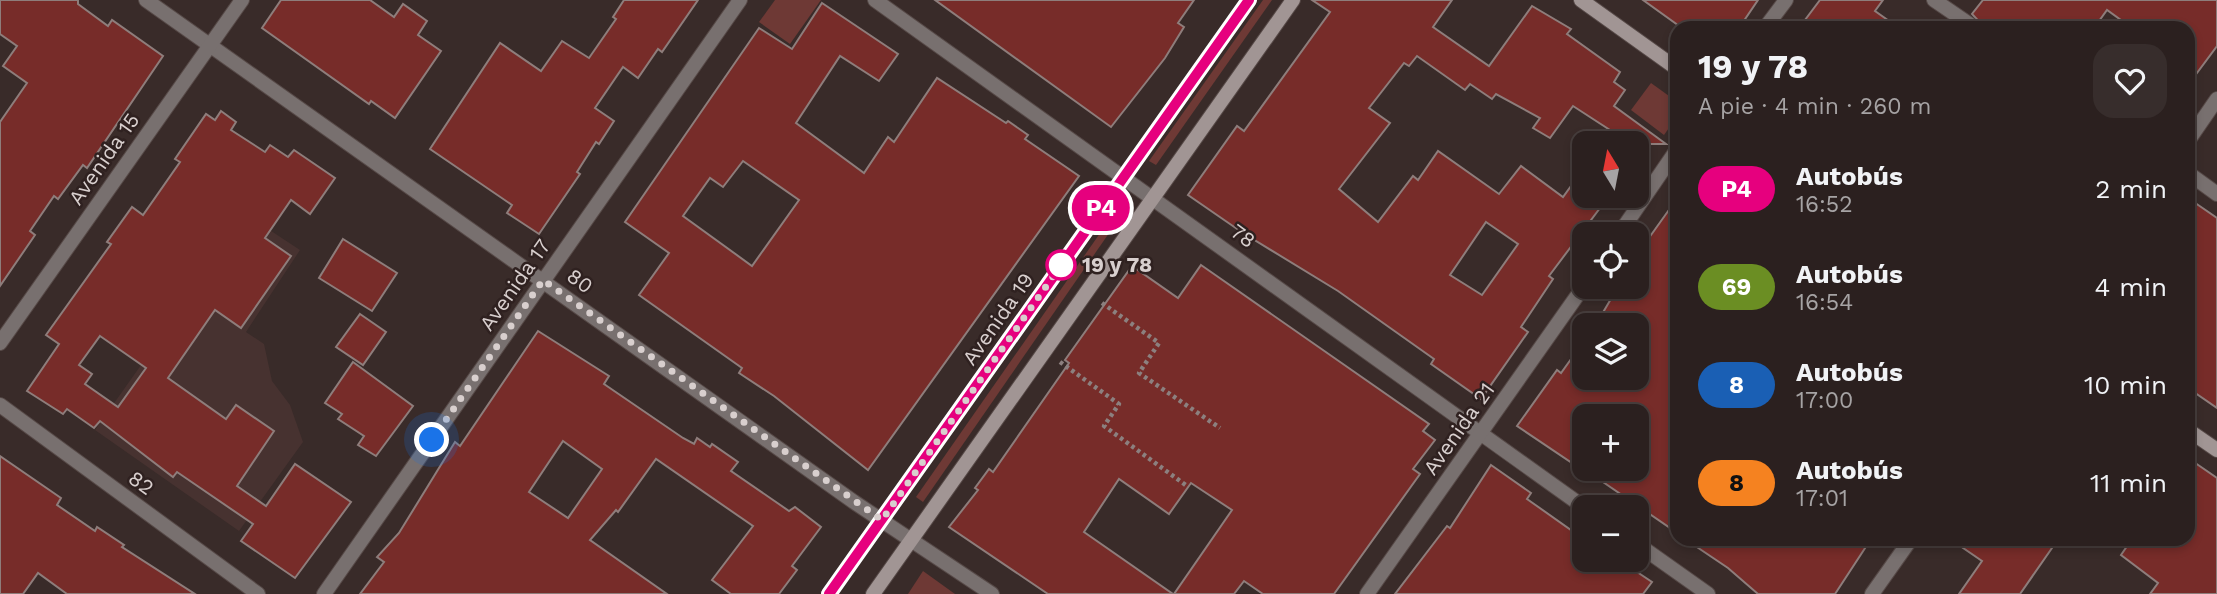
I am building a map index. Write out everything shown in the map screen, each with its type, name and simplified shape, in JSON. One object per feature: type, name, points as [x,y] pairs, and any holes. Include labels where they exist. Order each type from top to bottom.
[{"type":"main road","name":"Avenida 19","points":[[829,594],[1249,0]]},
{"type":"main road","points":[[873,594],[1293,0]]},
{"type":"main road","points":[[1581,0],[1670,64]]},
{"type":"main road","points":[[2195,435],[2217,450]]},
{"type":"street","name":"80","points":[[146,0],[882,520],[992,594]]},
{"type":"street","name":"Avenida 15","points":[[0,343],[242,0]]},
{"type":"street","name":"Avenida 17","points":[[324,594],[740,0]]},
{"type":"street","name":"78","points":[[875,0],[1572,499]]},
{"type":"street","points":[[1770,21],[1786,0]]},
{"type":"street","points":[[1934,0],[1965,21]]},
{"type":"street","points":[[2195,131],[2217,99]]},
{"type":"street","points":[[1627,222],[1670,160]]},
{"type":"street","points":[[2195,178],[2217,194]]},
{"type":"street","name":"Avenida 21","points":[[1367,594],[1575,299]]},
{"type":"street","name":"82","points":[[0,405],[258,594]]},
{"type":"street","points":[[1872,594],[1906,546]]},
{"type":"street","points":[[1649,553],[1709,594]]},
{"type":"path","points":[[1102,303],[1158,344],[1139,373],[1220,428]]},
{"type":"path","points":[[1060,362],[1119,404],[1104,426],[1187,486]]},
{"type":"shaded area","points":[[775,0],[821,0],[790,44],[759,22]]},
{"type":"shaded area","points":[[1263,0],[1272,0],[1156,165],[1149,161]]},
{"type":"shaded area","points":[[1651,83],[1670,97],[1670,126],[1664,135],[1631,110]]},
{"type":"shaded area","points":[[1119,206],[1125,210],[923,502],[916,497]]},
{"type":"shaded area","points":[[256,221],[300,250],[246,332],[264,344],[272,381],[290,405],[303,442],[239,531],[95,430],[185,303]]},
{"type":"shaded area","points":[[923,571],[955,594],[908,594]]},
{"type":"building","points":[[0,0],[78,0],[78,4],[108,26],[112,20],[163,56],[87,168],[83,165],[58,199],[54,196],[30,231],[35,235],[0,286],[0,122],[27,83],[3,66],[17,46],[0,34]]},
{"type":"building","points":[[281,0],[370,0],[394,17],[403,4],[427,21],[418,35],[441,51],[395,118],[371,101],[369,104],[262,28]]},
{"type":"building","points":[[624,0],[698,0],[662,52],[658,49],[638,78],[623,67],[595,108],[614,121],[599,144],[596,142],[577,172],[580,174],[539,234],[507,213],[512,205],[430,149],[500,43],[541,71],[562,41],[589,58],[616,19],[613,17]]},
{"type":"building","points":[[935,0],[1194,0],[1178,23],[1184,27],[1165,58],[1111,127]]},
{"type":"building","points":[[1312,0],[1452,0],[1433,27],[1489,66],[1532,6],[1571,29],[1567,34],[1620,72],[1614,82],[1625,90],[1614,106],[1648,131],[1611,131],[1573,106],[1550,138],[1533,128],[1540,118],[1496,94],[1492,99],[1470,84],[1465,90],[1417,56],[1409,66],[1404,63],[1369,108],[1390,123],[1339,189],[1378,222],[1413,176],[1418,180],[1438,151],[1499,194],[1521,166],[1563,197],[1572,185],[1572,208],[1600,208],[1590,222],[1572,222],[1572,245],[1549,276],[1553,279],[1521,327],[1528,332],[1481,399],[1431,364],[1434,359],[1338,291],[1243,233],[1188,195],[1237,126],[1244,131],[1330,12]],"holes":[[[1486,222],[1518,244],[1482,295],[1450,275]]]},
{"type":"building","points":[[1643,0],[1758,0],[1744,21],[1672,21]]},
{"type":"building","points":[[1820,0],[1883,0],[1875,11],[1889,21],[1804,21]]},
{"type":"building","points":[[1983,0],[2217,0],[2217,46],[2195,76],[2195,21],[2122,21],[2107,10],[2099,21],[1978,21],[1972,14]]},
{"type":"building","points":[[822,3],[898,54],[879,81],[840,56],[796,123],[864,173],[888,137],[894,142],[937,78],[1006,123],[1008,121],[1028,135],[1025,139],[1079,176],[868,470],[774,396],[739,373],[742,368],[639,295],[669,253],[625,222],[759,28],[792,49]],"holes":[[[743,161],[799,200],[752,266],[683,216],[710,178],[723,187]]]},
{"type":"building","points":[[221,111],[236,122],[231,130],[265,152],[270,145],[288,157],[294,150],[335,178],[310,214],[291,200],[265,238],[291,256],[241,328],[215,310],[168,378],[226,419],[236,405],[274,431],[237,486],[266,506],[295,464],[351,502],[295,578],[241,541],[253,524],[177,472],[173,477],[100,421],[94,428],[67,409],[63,414],[27,391],[59,344],[46,335],[111,244],[107,242],[132,207],[143,215],[180,162],[175,159],[206,114],[215,120]],"holes":[[[100,336],[146,368],[118,407],[85,384],[92,374],[79,365]]]},
{"type":"building","points":[[1649,132],[1666,144],[1649,144]]},
{"type":"building","points":[[2195,203],[2217,218],[2217,408],[2195,393]]},
{"type":"building","points":[[1670,208],[1670,528],[1649,514],[1649,495],[1622,495],[1602,481],[1649,481],[1649,404],[1572,404],[1572,463],[1517,426],[1557,370],[1561,373],[1572,358],[1572,390],[1649,390],[1649,313],[1603,313],[1611,299],[1649,299],[1649,238]]},
{"type":"building","points":[[343,239],[397,273],[372,311],[319,278]]},
{"type":"building","points":[[1201,265],[1429,424],[1423,431],[1435,440],[1413,469],[1420,474],[1334,594],[1263,594],[1244,581],[1234,594],[1174,594],[1232,510],[1191,483],[1169,514],[1119,479],[1084,532],[1173,594],[1048,594],[949,527],[978,490],[975,488],[989,469],[993,472],[1069,363],[1065,360],[1132,266],[1178,298]]},
{"type":"building","points":[[360,314],[386,332],[363,365],[336,347]]},
{"type":"building","points":[[538,331],[609,376],[604,384],[683,438],[694,444],[697,438],[710,447],[712,444],[738,462],[731,471],[789,511],[795,507],[821,527],[792,566],[797,570],[779,594],[731,594],[712,580],[753,526],[656,459],[618,512],[616,510],[590,540],[667,594],[360,594],[384,562],[377,557],[399,533],[455,442],[460,446]],"holes":[[[563,441],[602,469],[568,518],[529,492]]]},
{"type":"building","points":[[353,362],[413,406],[376,456],[358,445],[364,436],[338,419],[342,414],[325,403]]},
{"type":"building","points":[[0,456],[61,498],[57,505],[95,531],[97,527],[124,545],[122,547],[195,594],[67,594],[38,573],[23,594],[0,594]]},
{"type":"building","points":[[2195,463],[2217,478],[2217,594],[2150,594],[2158,583],[2121,555],[2127,546],[2195,546]]},
{"type":"building","points":[[1491,465],[1531,493],[1527,499],[1572,529],[1572,572],[1637,572],[1652,582],[1643,594],[1395,594],[1447,526],[1450,528]]},
{"type":"building","points":[[1695,546],[1866,546],[1835,594],[1758,594],[1728,568]]},
{"type":"building","points":[[1960,546],[2052,548],[2020,594],[1959,594],[1982,561]]},
{"type":"bus line","name":"P4","points":[[829,594],[1249,0]]},
{"type":"place","name":"19 y 78","points":[[1061,265]]},
{"type":"route","points":[[432,440],[543,280],[882,520],[1066,258],[1061,265]]}]
